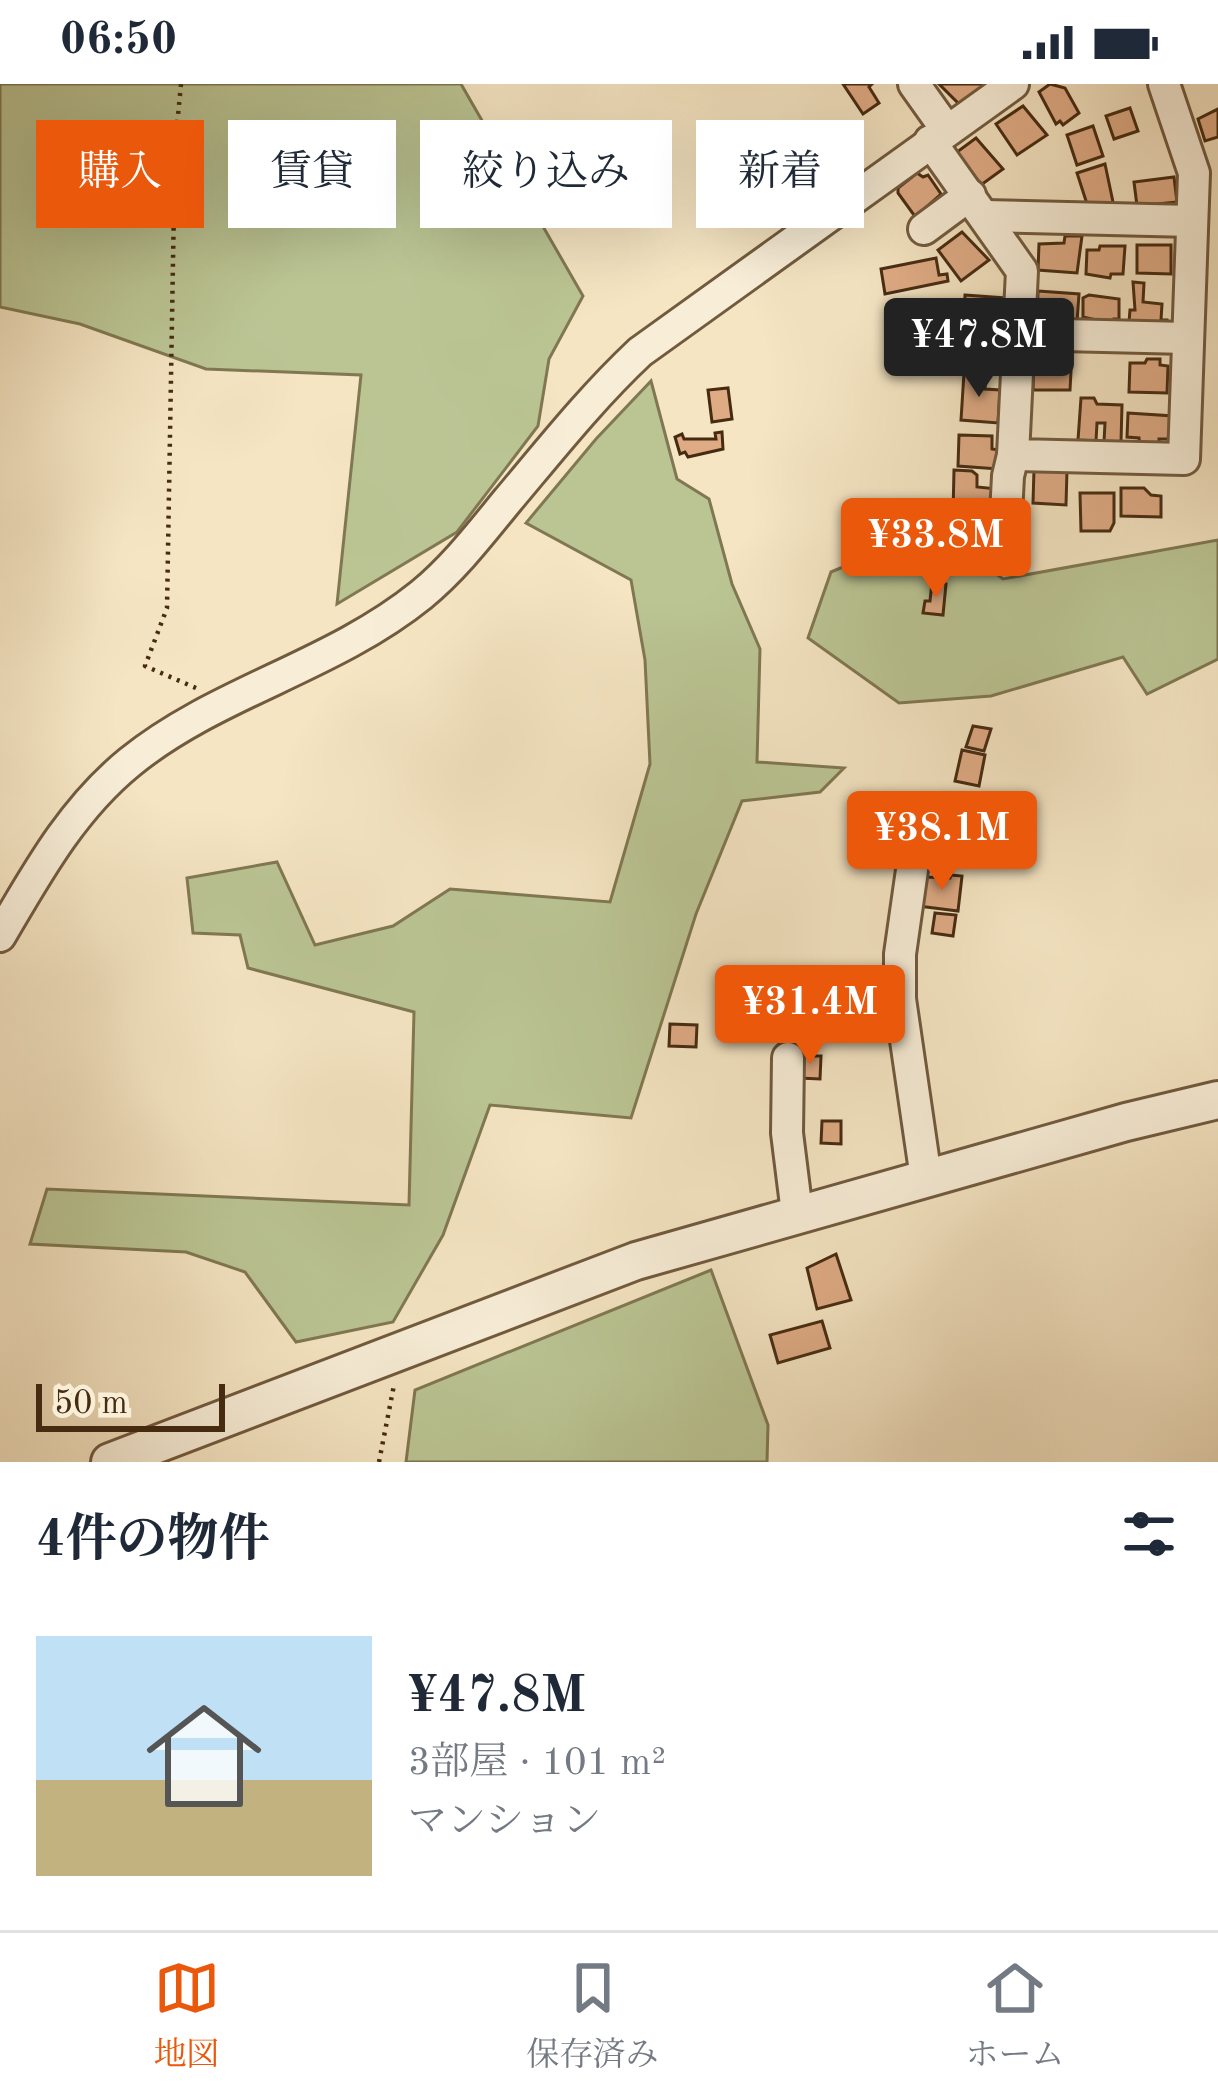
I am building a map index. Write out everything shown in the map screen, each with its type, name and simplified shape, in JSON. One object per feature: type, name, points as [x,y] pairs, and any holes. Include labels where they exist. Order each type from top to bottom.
[{"type":"street","points":[[914,84],[977,205],[1022,272],[1004,553]]},
{"type":"street","points":[[0,936],[55,844],[95,796],[144,753],[378,628],[425,592],[456,562],[599,390],[640,352],[1013,84]]},
{"type":"street","points":[[1013,454],[1184,459],[1194,173],[1164,84]]},
{"type":"street","points":[[924,229],[977,205],[1192,220]]},
{"type":"street","points":[[1020,334],[1187,338]]},
{"type":"street","points":[[918,828],[900,954],[900,999],[926,1178]]},
{"type":"street","points":[[788,1058],[788,1132],[797,1213]]},
{"type":"street","points":[[110,1462],[636,1261],[1218,1100]]},
{"type":"path","points":[[182,84],[175,147],[167,608],[145,666],[232,703]]},
{"type":"path","points":[[379,1462],[401,1349]]},
{"type":"green space","points":[[0,84],[461,84],[482,120],[420,120],[420,228],[544,228],[583,296],[549,359],[538,426],[457,532],[337,604],[361,375],[206,369],[80,324],[0,307]]},
{"type":"green space","points":[[651,381],[677,479],[709,499],[732,584],[760,649],[757,762],[844,768],[820,792],[742,801],[696,914],[631,1118],[490,1105],[443,1235],[393,1322],[296,1342],[245,1272],[186,1252],[30,1244],[47,1189],[409,1205],[414,1012],[248,968],[240,935],[193,933],[187,878],[277,862],[315,945],[393,926],[450,889],[610,902],[650,764],[645,660],[631,580],[526,523]]},
{"type":"green space","points":[[934,529],[1003,579],[1218,540],[1218,659],[1147,694],[1123,657],[991,696],[899,703],[808,638],[831,572]]},
{"type":"green space","points":[[711,1270],[768,1425],[767,1462],[406,1462],[415,1390]]},
{"type":"building","points":[[843,84],[872,84],[869,87],[879,103],[863,114]]},
{"type":"building","points":[[939,84],[985,84],[959,104]]},
{"type":"building","points":[[1050,84],[1065,88],[1079,113],[1063,125],[1056,124],[1039,92]]},
{"type":"building","points":[[1023,106],[1047,135],[1017,155],[996,124]]},
{"type":"building","points":[[1130,108],[1138,131],[1114,139],[1106,116]]},
{"type":"building","points":[[1218,109],[1218,137],[1205,141],[1198,119]]},
{"type":"building","points":[[1093,126],[1103,156],[1077,165],[1067,135]]},
{"type":"building","points":[[976,138],[1003,169],[981,185],[957,152]]},
{"type":"building","points":[[1105,164],[1113,202],[1088,207],[1077,173]]},
{"type":"building","points":[[917,173],[928,175],[941,194],[921,212],[924,219],[919,222],[898,193]]},
{"type":"building","points":[[1174,177],[1177,202],[1137,206],[1134,182]]},
{"type":"building","points":[[962,232],[989,260],[961,281],[938,250]]},
{"type":"building","points":[[1065,236],[1082,236],[1077,273],[1038,270],[1039,244],[1064,243]]},
{"type":"building","points":[[1137,245],[1171,245],[1171,274],[1137,273]]},
{"type":"building","points":[[1125,246],[1123,274],[1110,278],[1086,274],[1087,250]]},
{"type":"building","points":[[936,258],[939,275],[947,274],[948,281],[885,294],[881,269]]},
{"type":"building","points":[[1133,282],[1144,283],[1143,302],[1162,304],[1161,320],[1167,320],[1167,328],[1129,322],[1130,310],[1135,310]]},
{"type":"building","points":[[1038,291],[1079,294],[1077,322],[1037,320]]},
{"type":"building","points":[[965,295],[1005,298],[1005,314],[992,313],[990,326],[964,325]]},
{"type":"building","points":[[1083,298],[1119,299],[1119,319],[1114,324],[1083,317]]},
{"type":"building","points":[[1160,359],[1160,365],[1168,366],[1167,393],[1129,392],[1130,363]]},
{"type":"building","points":[[1034,360],[1061,363],[1062,371],[1071,371],[1070,390],[1033,390]]},
{"type":"building","points":[[964,373],[986,375],[985,389],[1000,390],[998,423],[961,420]]},
{"type":"building","points":[[728,388],[732,419],[712,422],[708,390]]},
{"type":"building","points":[[1081,398],[1122,405],[1121,442],[1104,442],[1105,423],[1097,423],[1096,441],[1078,440]]},
{"type":"building","points":[[1128,413],[1173,416],[1171,439],[1159,439],[1159,447],[1140,446],[1139,438],[1127,437]]},
{"type":"building","points":[[722,432],[723,449],[688,457],[685,452],[680,454],[675,437],[716,439],[715,433]]},
{"type":"building","points":[[959,435],[992,436],[992,449],[999,450],[998,469],[958,466]]},
{"type":"building","points":[[1034,469],[1067,470],[1066,505],[1033,503]]},
{"type":"building","points":[[954,470],[972,471],[977,487],[998,489],[997,515],[953,514]]},
{"type":"building","points":[[1121,488],[1144,488],[1161,496],[1161,517],[1121,516]]},
{"type":"building","points":[[1080,493],[1114,493],[1110,531],[1081,531]]},
{"type":"building","points":[[932,582],[946,584],[943,615],[923,613]]},
{"type":"building","points":[[973,726],[991,729],[984,751],[966,747]]},
{"type":"building","points":[[962,750],[985,755],[979,786],[955,781]]},
{"type":"building","points":[[962,876],[958,911],[918,906],[926,877]]},
{"type":"building","points":[[935,913],[956,915],[953,936],[932,933]]},
{"type":"building","points":[[670,1024],[697,1025],[696,1047],[669,1046]]},
{"type":"building","points":[[800,1056],[821,1056],[820,1079],[799,1078]]},
{"type":"building","points":[[822,1121],[841,1121],[841,1144],[821,1143]]},
{"type":"building","points":[[836,1254],[851,1300],[817,1309],[807,1268]]},
{"type":"building","points":[[822,1321],[830,1348],[778,1363],[770,1335]]}]
